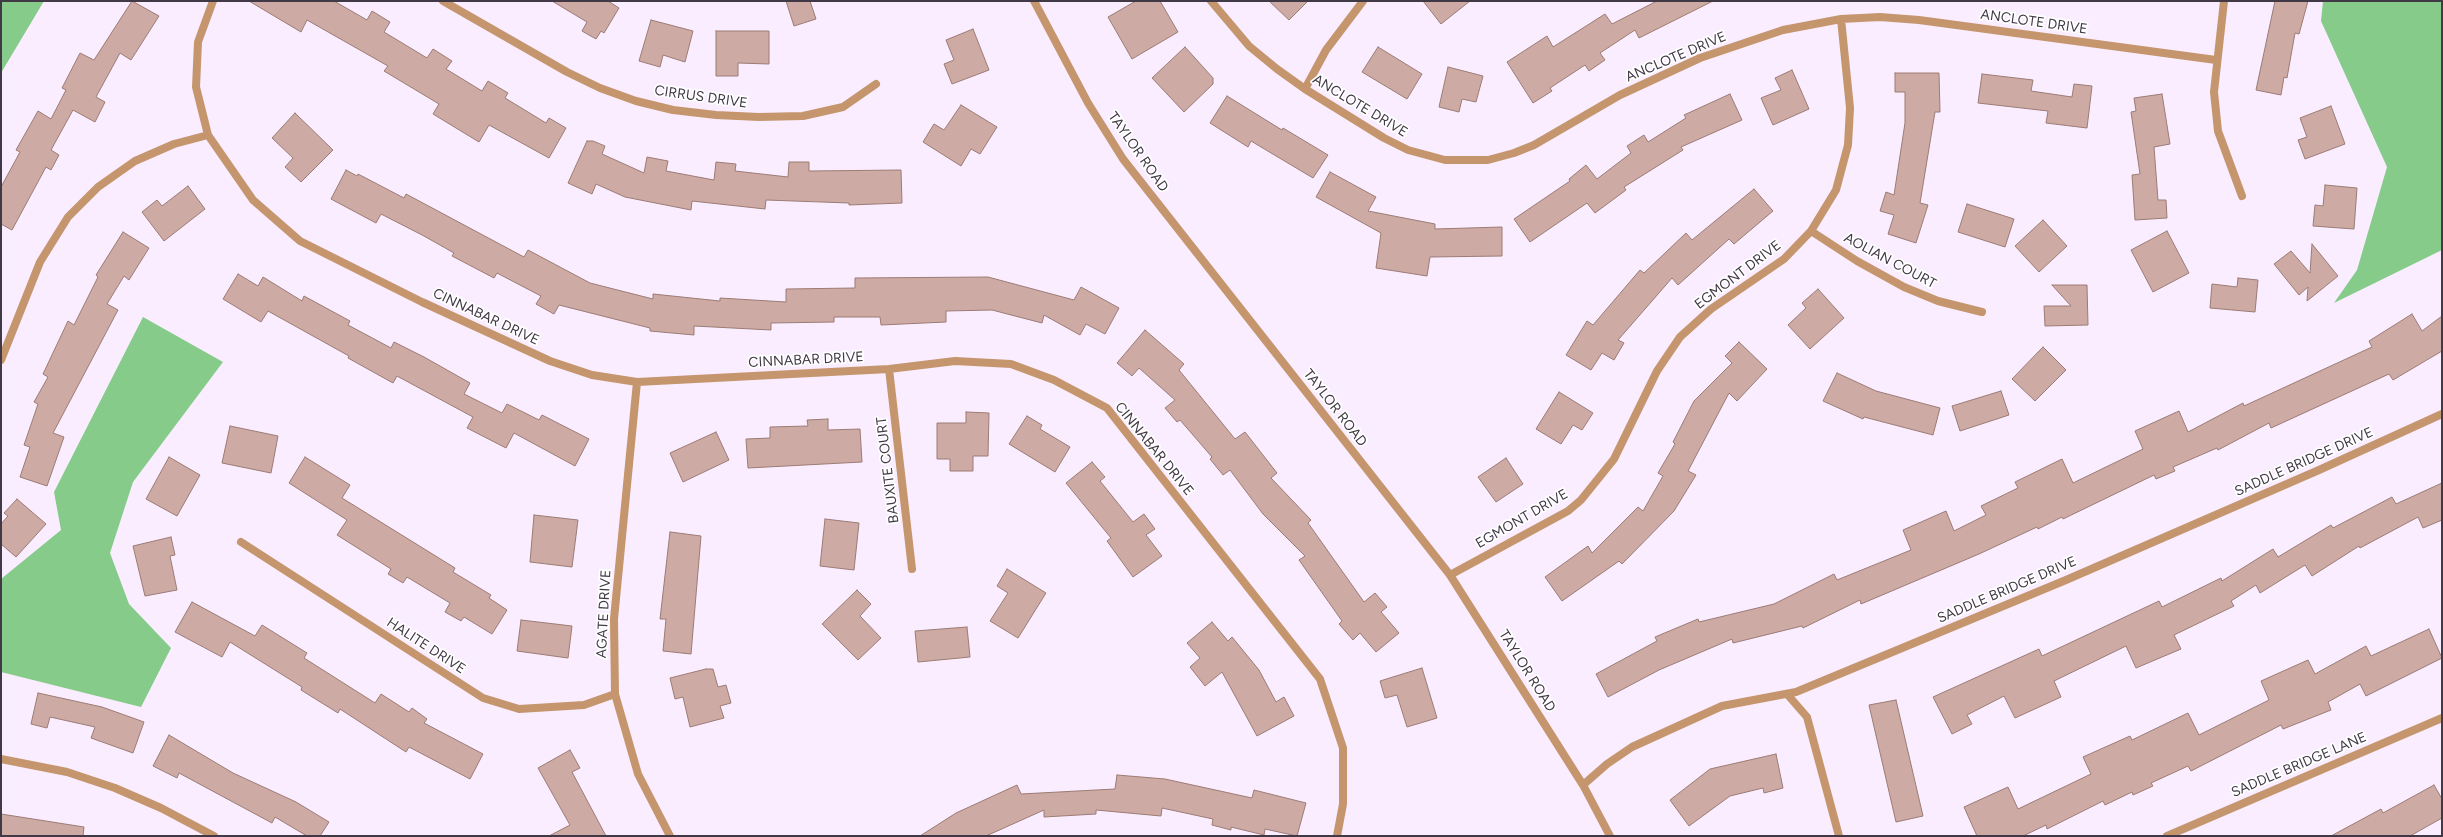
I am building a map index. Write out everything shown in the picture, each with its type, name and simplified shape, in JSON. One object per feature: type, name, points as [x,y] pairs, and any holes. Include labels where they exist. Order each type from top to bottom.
[{"type":"street","name":"CINNABAR DRIVE","points":[[213,1],[198,42],[196,87],[208,135],[253,200],[300,241],[422,302],[550,361],[592,375],[637,382],[889,369],[955,361],[1011,364],[1054,380],[1107,408],[1320,678],[1343,748],[1343,804],[1337,836]]},
{"type":"street","name":"CIRRUS DRIVE","points":[[443,1],[567,72],[600,88],[636,101],[673,110],[716,116],[759,118],[803,116],[842,107],[876,84]]},
{"type":"street","name":"TAYLOR ROAD","points":[[1034,1],[1088,103],[1123,159],[1450,575],[1583,785],[1610,836]]},
{"type":"street","name":"ANCLOTE DRIVE","points":[[1211,1],[1249,46],[1276,69],[1305,89],[1384,138],[1408,150],[1445,160],[1488,160],[1514,153],[1534,145],[1620,95],[1700,58],[1783,30],[1841,19],[1880,17],[1919,20],[2216,60]]},
{"type":"street","points":[[1305,89],[1326,50],[1363,1]]},
{"type":"street","points":[[2224,1],[2216,60],[2214,92],[2218,131],[2242,196]]},
{"type":"street","name":"EGMONT DRIVE","points":[[1450,575],[1568,511],[1581,500],[1614,459],[1657,371],[1680,337],[1711,309],[1784,259],[1811,231],[1836,190],[1848,145],[1850,108],[1841,19]]},
{"type":"street","points":[[1,360],[40,262],[68,217],[98,186],[135,161],[174,144],[208,135]]},
{"type":"street","name":"AOLIAN COURT","points":[[1811,231],[1856,261],[1904,286],[1938,301],[1982,312]]},
{"type":"street","name":"BAUXITE COURT","points":[[889,369],[912,568]]},
{"type":"street","name":"AGATE DRIVE","points":[[637,382],[614,619],[615,694],[638,774],[670,836]]},
{"type":"street","name":"SADDLE BRIDGE DRIVE","points":[[1583,785],[1607,764],[1632,747],[1722,706],[1787,694],[2066,580],[2319,470],[2442,414]]},
{"type":"street","name":"HALITE DRIVE","points":[[241,542],[483,698],[519,709],[584,704],[615,694]]},
{"type":"street","points":[[1787,694],[1807,717],[1828,789],[1839,836]]},
{"type":"street","name":"SADDLE BRIDGE LANE","points":[[2167,836],[2442,718]]},
{"type":"street","points":[[1,759],[67,772],[115,788],[161,808],[214,836]]},
{"type":"green space","points":[[1,1],[44,1],[1,73]]},
{"type":"green space","points":[[2323,1],[2442,1],[2442,250],[2334,303],[2357,270],[2387,167],[2321,21]]},
{"type":"green space","points":[[143,317],[223,362],[133,482],[110,553],[129,604],[171,648],[141,707],[1,672],[1,579],[61,530],[54,492]]},
{"type":"building","points":[[132,1],[159,16],[131,60],[120,53],[96,97],[105,102],[95,122],[73,110],[51,150],[59,155],[51,170],[46,167],[12,230],[1,224],[1,187],[20,152],[16,150],[38,111],[51,119],[66,90],[62,88],[80,53],[94,60]]},
{"type":"building","points":[[249,1],[334,1],[367,20],[372,11],[390,22],[384,32],[427,58],[433,49],[452,61],[446,69],[482,91],[488,81],[508,93],[505,98],[546,123],[549,118],[566,128],[549,158],[489,125],[479,142],[433,114],[439,104],[384,71],[388,66],[307,20],[301,32]]},
{"type":"building","points":[[552,1],[608,1],[619,8],[604,33],[601,31],[596,39],[582,31],[587,22]]},
{"type":"building","points":[[786,1],[810,1],[816,19],[794,26]]},
{"type":"building","points":[[1136,1],[1160,1],[1178,32],[1132,59],[1108,17]]},
{"type":"building","points":[[1269,1],[1308,1],[1289,20]]},
{"type":"building","points":[[1423,1],[1470,1],[1441,24]]},
{"type":"building","points":[[1657,1],[1713,1],[1639,38],[1635,30],[1600,53],[1605,60],[1589,71],[1585,65],[1550,88],[1552,91],[1533,103],[1507,62],[1547,36],[1553,47],[1605,14],[1612,24]]},
{"type":"building","points":[[2275,1],[2308,1],[2299,34],[2295,33],[2287,78],[2284,77],[2281,95],[2256,90]]},
{"type":"building","points":[[651,20],[693,31],[685,62],[663,55],[660,67],[639,61]]},
{"type":"building","points":[[973,29],[989,70],[952,84],[944,64],[954,60],[946,40]]},
{"type":"building","points":[[716,31],[769,31],[769,64],[738,63],[738,76],[716,76]]},
{"type":"building","points":[[1185,47],[1213,78],[1213,84],[1184,112],[1152,78]]},
{"type":"building","points":[[1378,47],[1422,74],[1407,99],[1362,72]]},
{"type":"building","points":[[1448,67],[1483,76],[1476,102],[1462,99],[1459,112],[1439,107]]},
{"type":"building","points":[[1792,70],[1809,109],[1773,125],[1761,98],[1781,90],[1775,78]]},
{"type":"building","points":[[1895,73],[1939,73],[1940,112],[1935,112],[1920,203],[1928,205],[1916,243],[1888,234],[1894,215],[1880,211],[1886,192],[1894,195],[1905,123],[1905,92],[1895,92]]},
{"type":"building","points":[[1982,74],[2033,80],[2031,91],[2072,97],[2074,84],[2092,86],[2087,128],[2046,123],[2048,111],[1978,103]]},
{"type":"building","points":[[1730,94],[1742,120],[1681,147],[1683,150],[1624,187],[1626,190],[1595,213],[1587,203],[1530,242],[1514,219],[1570,181],[1569,179],[1586,165],[1597,179],[1631,153],[1627,146],[1644,135],[1648,142],[1686,118],[1684,115]]},
{"type":"building","points":[[2162,94],[2170,144],[2154,147],[2158,200],[2166,200],[2167,218],[2135,220],[2132,175],[2140,174],[2131,112],[2136,111],[2134,98]]},
{"type":"building","points":[[1227,96],[1282,130],[1283,128],[1328,155],[1313,178],[1251,141],[1248,147],[1210,123]]},
{"type":"building","points":[[961,105],[997,127],[980,154],[971,149],[961,166],[923,142],[934,124],[944,130]]},
{"type":"building","points":[[2331,106],[2345,144],[2305,159],[2298,140],[2307,137],[2300,118]]},
{"type":"building","points":[[295,113],[333,150],[301,182],[285,167],[293,158],[272,138]]},
{"type":"building","points":[[587,141],[593,141],[605,146],[602,154],[644,173],[647,157],[668,161],[666,171],[714,180],[716,162],[736,164],[735,171],[788,177],[789,162],[809,162],[809,171],[901,170],[902,203],[849,205],[849,203],[766,200],[765,209],[692,201],[691,210],[625,197],[596,184],[592,194],[568,183]]},
{"type":"building","points":[[346,170],[357,176],[358,174],[404,198],[406,194],[524,257],[528,250],[590,283],[653,299],[653,294],[720,301],[720,298],[786,302],[786,289],[855,288],[855,278],[988,277],[1074,300],[1081,287],[1119,308],[1105,334],[1086,324],[1080,335],[1044,315],[1042,323],[992,310],[946,311],[946,322],[881,325],[880,317],[834,317],[834,322],[771,323],[771,330],[694,326],[694,335],[650,331],[650,328],[559,305],[554,314],[536,304],[541,296],[497,273],[494,278],[452,256],[454,253],[424,236],[381,214],[376,223],[331,199]]},
{"type":"building","points":[[1330,172],[1376,197],[1368,211],[1435,224],[1435,229],[1502,227],[1502,256],[1430,257],[1427,276],[1376,268],[1381,233],[1316,197]]},
{"type":"building","points":[[2325,185],[2357,188],[2354,229],[2313,226],[2315,205],[2323,206]]},
{"type":"building","points":[[188,186],[205,209],[164,241],[142,212],[157,200],[162,206]]},
{"type":"building","points":[[1754,189],[1773,211],[1734,244],[1729,239],[1678,285],[1672,278],[1618,340],[1624,343],[1614,360],[1602,353],[1591,370],[1566,355],[1587,321],[1593,325],[1640,270],[1644,273],[1686,233],[1692,240]]},
{"type":"building","points":[[1967,204],[2014,219],[2005,247],[1958,232]]},
{"type":"building","points":[[2043,220],[2067,246],[2039,272],[2015,246]]},
{"type":"building","points":[[2167,231],[2189,273],[2153,292],[2131,250]]},
{"type":"building","points":[[123,232],[149,248],[129,280],[124,276],[107,304],[118,310],[53,433],[64,437],[47,486],[20,477],[30,447],[24,445],[38,404],[34,402],[48,377],[43,374],[68,321],[74,325],[98,277],[96,275]]},
{"type":"building","points":[[2312,244],[2338,276],[2307,301],[2308,287],[2299,295],[2274,264],[2291,251],[2310,273]]},
{"type":"building","points":[[238,274],[258,286],[263,277],[302,301],[304,296],[350,321],[348,325],[391,348],[394,342],[424,357],[470,383],[464,394],[502,413],[507,404],[539,420],[542,415],[589,439],[575,466],[514,433],[506,448],[467,428],[473,417],[397,376],[393,383],[348,358],[349,356],[268,311],[261,322],[223,299]]},
{"type":"building","points":[[2238,278],[2258,280],[2255,312],[2210,308],[2212,284],[2237,287]]},
{"type":"building","points":[[2052,285],[2087,285],[2088,325],[2045,326],[2044,306],[2071,306]]},
{"type":"building","points":[[1818,289],[1844,318],[1810,349],[1788,325],[1806,308],[1802,303]]},
{"type":"building","points":[[2412,314],[2422,331],[2442,316],[2442,351],[2393,380],[2389,374],[2271,428],[2269,423],[2218,450],[2217,448],[2173,467],[2175,471],[2156,479],[2154,475],[2063,519],[2062,517],[2038,529],[2037,527],[1979,554],[1861,604],[1860,600],[1803,628],[1802,626],[1733,643],[1732,639],[1659,670],[1608,697],[1596,674],[1657,641],[1655,637],[1698,619],[1699,622],[1774,604],[1834,574],[1837,580],[1911,550],[1903,530],[1946,511],[1954,531],[1986,515],[1981,506],[2018,488],[2015,482],[2062,459],[2073,483],[2143,449],[2135,431],[2179,411],[2188,432],[2243,403],[2244,406],[2372,347],[2369,341]]},
{"type":"building","points":[[1145,330],[1184,364],[1179,370],[1235,439],[1245,432],[1277,473],[1271,478],[1311,520],[1308,523],[1364,602],[1375,593],[1387,607],[1381,612],[1399,633],[1376,652],[1360,633],[1353,640],[1339,624],[1342,621],[1299,560],[1305,556],[1263,514],[1230,470],[1223,475],[1210,459],[1212,457],[1180,420],[1177,422],[1165,408],[1175,400],[1139,368],[1132,376],[1117,363]]},
{"type":"building","points":[[1739,342],[1767,369],[1737,401],[1729,393],[1688,471],[1696,475],[1674,511],[1622,564],[1619,561],[1562,601],[1545,577],[1588,546],[1592,553],[1638,507],[1643,511],[1663,476],[1658,473],[1675,444],[1673,442],[1694,401],[1732,363],[1725,356]]},
{"type":"building","points":[[2043,347],[2066,370],[2035,401],[2012,379]]},
{"type":"building","points":[[1837,373],[1876,391],[1940,408],[1933,435],[1864,417],[1863,419],[1823,401]]},
{"type":"building","points":[[2001,391],[2009,415],[1960,431],[1952,406]]},
{"type":"building","points":[[1559,392],[1593,413],[1582,430],[1573,425],[1561,444],[1536,429]]},
{"type":"building","points":[[966,412],[989,413],[988,456],[973,456],[973,471],[950,471],[950,459],[937,459],[937,423],[966,423]]},
{"type":"building","points":[[1027,416],[1042,425],[1040,429],[1070,447],[1055,472],[1009,444]]},
{"type":"building","points":[[828,419],[828,430],[860,429],[862,462],[748,468],[746,439],[770,438],[770,427],[808,426],[807,420]]},
{"type":"building","points":[[230,426],[278,436],[271,473],[222,463]]},
{"type":"building","points":[[716,432],[729,460],[683,482],[670,453]]},
{"type":"building","points":[[169,457],[200,475],[177,516],[146,499]]},
{"type":"building","points":[[305,457],[350,485],[342,498],[455,568],[453,572],[491,595],[489,598],[507,610],[492,634],[464,617],[461,621],[445,612],[450,603],[407,577],[403,583],[388,574],[391,569],[337,535],[347,520],[289,483]]},
{"type":"building","points":[[1506,458],[1523,484],[1496,502],[1478,477]]},
{"type":"building","points":[[1092,462],[1105,477],[1100,481],[1133,522],[1144,514],[1155,529],[1146,535],[1162,556],[1133,577],[1107,541],[1111,538],[1066,483]]},
{"type":"building","points":[[2442,483],[2442,520],[2423,528],[2418,517],[2360,548],[2359,546],[2312,576],[2305,565],[2260,593],[2256,585],[2231,601],[2234,606],[2174,635],[2181,649],[2136,668],[2126,646],[2054,681],[2061,697],[2015,718],[2004,696],[1967,715],[1972,724],[1952,734],[1933,697],[2039,649],[2042,656],[2159,601],[2162,607],[2221,578],[2222,581],[2273,549],[2278,557],[2331,525],[2333,528],[2392,497],[2396,504]]},
{"type":"building","points":[[17,499],[46,524],[16,557],[1,544],[1,524],[8,516],[4,513]]},
{"type":"building","points":[[534,515],[578,520],[572,567],[530,562]]},
{"type":"building","points":[[825,519],[859,523],[854,570],[820,566]]},
{"type":"building","points":[[670,532],[701,536],[691,654],[663,651],[666,619],[660,619]]},
{"type":"building","points":[[171,537],[175,555],[170,556],[177,590],[145,596],[133,546]]},
{"type":"building","points":[[1007,569],[1046,593],[1018,638],[990,621],[1008,593],[997,586]]},
{"type":"building","points":[[857,590],[871,604],[860,616],[881,638],[858,660],[822,624]]},
{"type":"building","points":[[192,602],[255,636],[262,625],[307,653],[304,658],[375,703],[381,694],[409,712],[412,708],[427,719],[424,723],[483,754],[470,779],[409,747],[406,752],[340,709],[338,713],[301,690],[302,687],[230,642],[222,657],[175,632]]},
{"type":"building","points":[[521,620],[572,626],[568,658],[517,651]]},
{"type":"building","points":[[1212,622],[1228,641],[1232,637],[1259,670],[1276,702],[1284,697],[1294,716],[1257,736],[1222,672],[1205,686],[1190,667],[1200,658],[1187,643]]},
{"type":"building","points":[[967,627],[970,657],[918,662],[915,631]]},
{"type":"building","points":[[2429,629],[2442,658],[2366,696],[2360,684],[2328,702],[2331,710],[2283,729],[2281,725],[2191,771],[2188,766],[2151,783],[2153,786],[2133,795],[2132,792],[2105,805],[2103,801],[2047,829],[2046,825],[2023,836],[1977,836],[1964,807],[2008,787],[2018,809],[2091,774],[2083,757],[2130,736],[2132,740],[2188,713],[2199,735],[2269,700],[2261,681],[2308,660],[2315,674],[2366,646],[2371,656]]},
{"type":"building","points":[[1422,668],[1437,718],[1407,727],[1397,695],[1385,698],[1380,681]]},
{"type":"building","points":[[706,669],[713,669],[718,687],[726,685],[731,703],[720,706],[724,718],[690,727],[683,697],[675,699],[670,678]]},
{"type":"building","points":[[38,693],[102,707],[144,722],[133,753],[91,738],[95,727],[50,717],[47,728],[31,724]]},
{"type":"building","points":[[1896,700],[1923,816],[1896,822],[1869,705]]},
{"type":"building","points":[[169,735],[233,773],[296,802],[329,822],[320,836],[307,836],[275,817],[272,823],[179,773],[177,778],[153,766]]},
{"type":"building","points":[[570,750],[580,768],[572,772],[606,836],[549,836],[570,825],[538,768]]},
{"type":"building","points":[[1776,754],[1783,788],[1764,793],[1763,788],[1730,796],[1689,826],[1670,800],[1710,769]]},
{"type":"building","points":[[1117,775],[1165,779],[1252,798],[1254,790],[1306,803],[1297,836],[1265,829],[1264,835],[1231,827],[1231,830],[1212,825],[1213,819],[1162,808],[1161,816],[1096,810],[1096,814],[1044,817],[1044,810],[986,836],[920,836],[956,813],[1017,785],[1021,794],[1115,789]]},
{"type":"building","points":[[2434,785],[2442,799],[2442,818],[2410,836],[2331,836],[2381,809],[2383,813]]},
{"type":"building","points":[[1,814],[84,827],[83,836],[1,836]]}]
